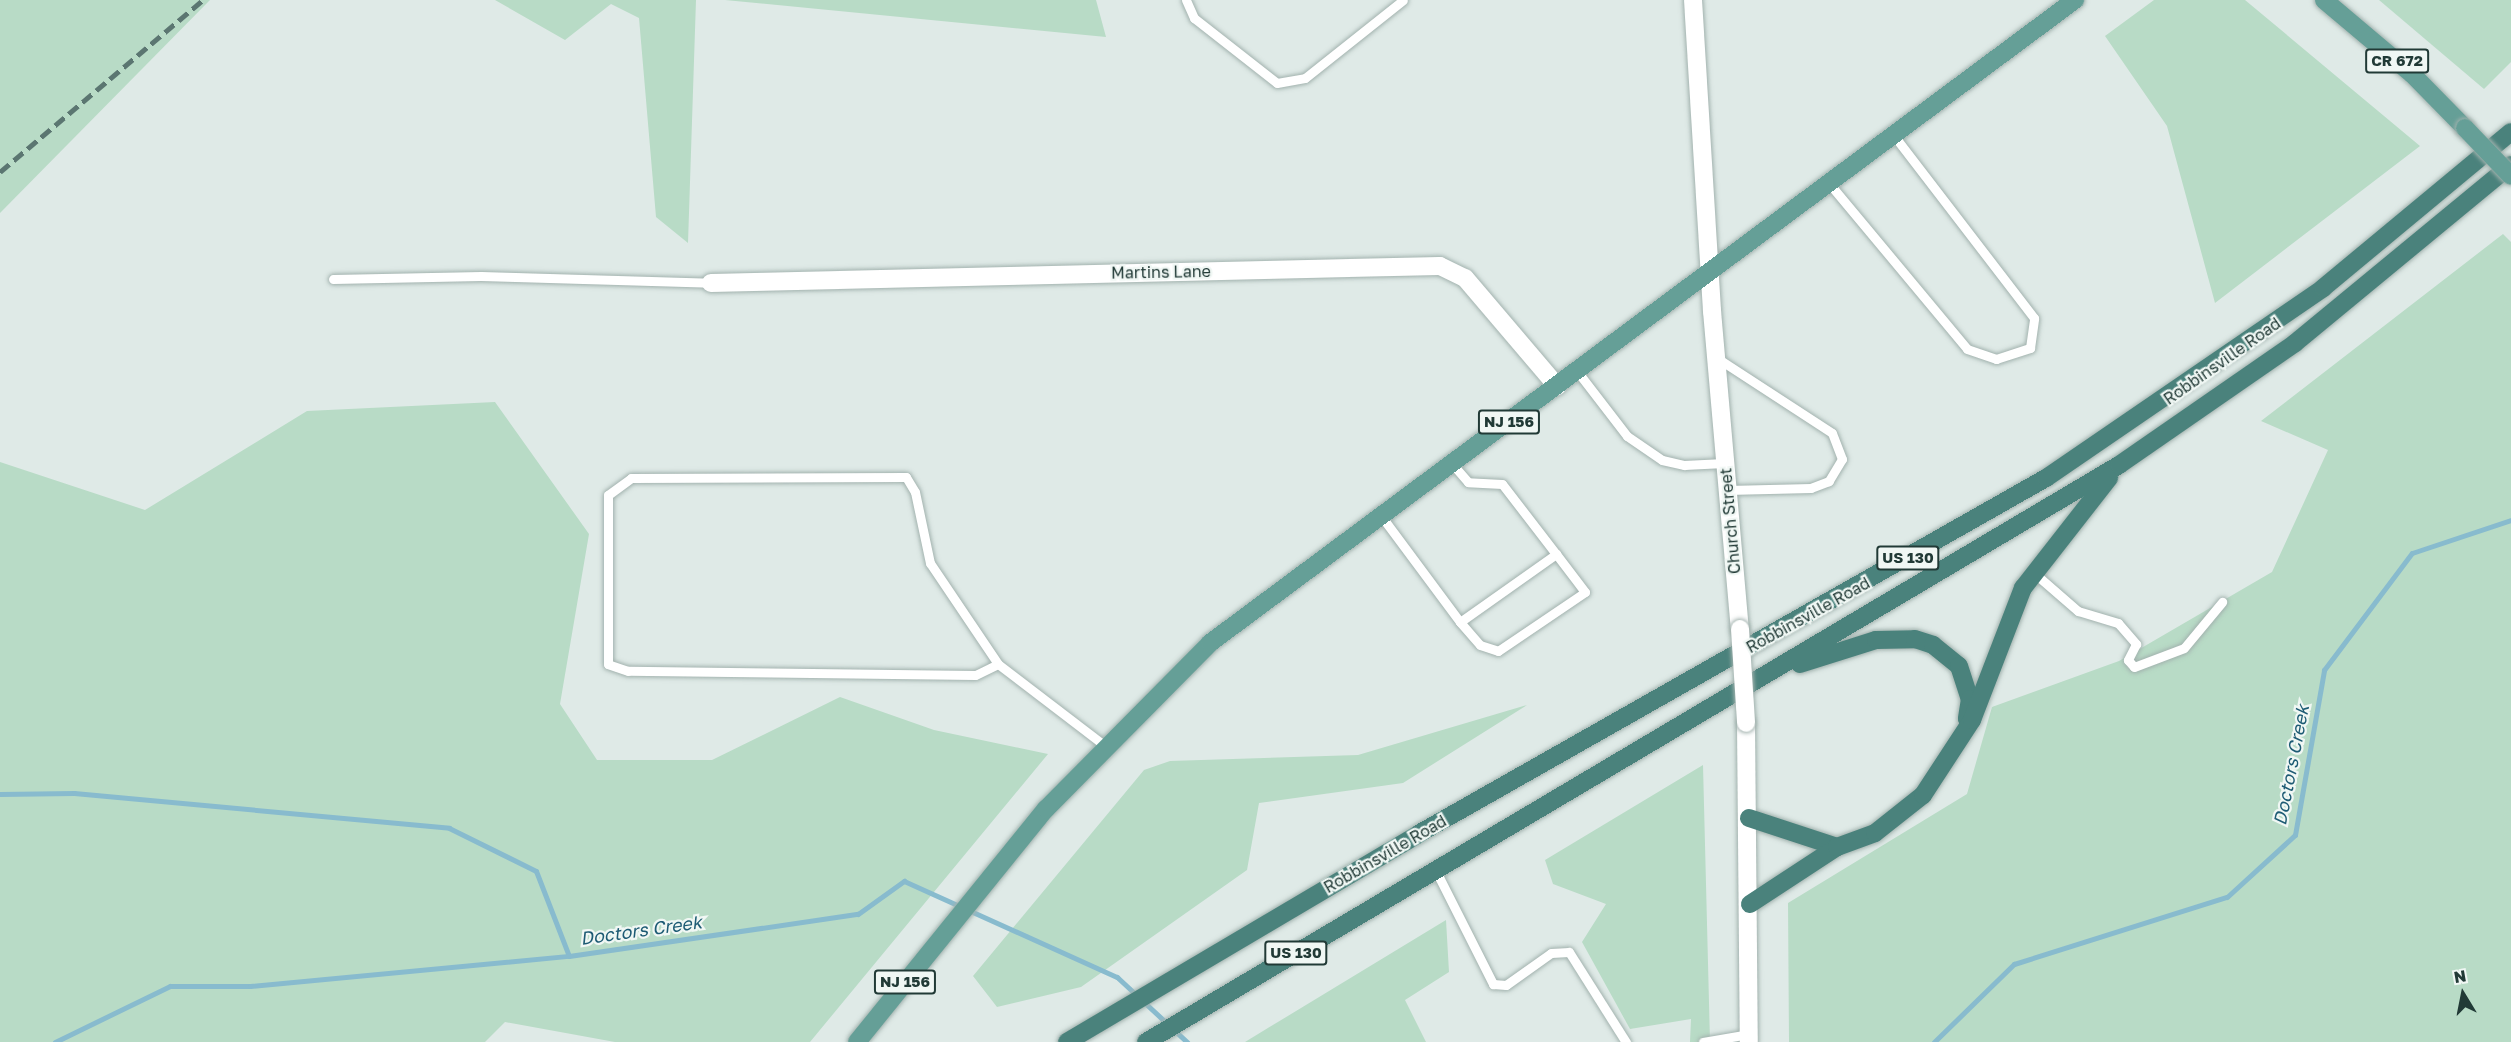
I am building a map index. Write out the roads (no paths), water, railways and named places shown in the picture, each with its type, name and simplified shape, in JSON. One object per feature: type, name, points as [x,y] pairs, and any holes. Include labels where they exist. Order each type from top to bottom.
[{"type":"highway","name":"Robbinsville Road","points":[[1067,1042],[1162,982],[2046,478],[2323,288],[2511,132]]},
{"type":"highway","name":"Robbinsville Road","points":[[1149,1040],[2119,465],[2295,343],[2511,165]]},
{"type":"highway","points":[[1750,904],[1837,847],[1875,833],[1901,816],[1930,787],[1956,746],[1989,682],[2006,622],[2033,572],[2119,465]]},
{"type":"highway","points":[[1767,674],[1896,637],[1933,645],[1959,666],[1967,682],[1968,715],[1956,746]]},
{"type":"highway","points":[[1749,818],[1837,847]]},
{"type":"main road","name":"NJ 156","points":[[857,1042],[952,923],[1104,745],[1210,643],[1453,465],[1892,133],[2076,0]]},
{"type":"main road","name":"CR 672","points":[[2324,0],[2412,74],[2511,176]]},
{"type":"street","name":"Church Street","points":[[1694,0],[1724,463],[1740,628],[1746,723],[1750,904],[1749,1038]]},
{"type":"street","name":"Martins Lane","points":[[711,283],[1440,266],[1465,278],[1557,386]]},
{"type":"lane","points":[[1186,0],[1194,18],[1277,82],[1305,78],[1403,0]]},
{"type":"lane","points":[[1828,182],[1967,349],[1996,359],[2030,348],[2034,318],[1892,133]]},
{"type":"lane","points":[[333,279],[481,276],[711,283]]},
{"type":"lane","points":[[1717,358],[1832,433],[1842,459],[1828,482],[1811,488],[1727,490]]},
{"type":"lane","points":[[1577,371],[1627,436],[1662,460],[1684,465],[1724,463]]},
{"type":"lane","points":[[1382,517],[1460,622],[1480,645],[1498,651],[1585,592],[1502,484],[1468,482],[1453,465]]},
{"type":"lane","points":[[998,664],[975,675],[628,671],[608,664],[608,495],[631,478],[906,477],[915,492],[930,563],[998,664],[1104,745]]},
{"type":"lane","points":[[1460,622],[1556,555]]},
{"type":"lane","points":[[2033,572],[2078,611],[2108,616],[2126,629],[2136,644],[2128,660],[2134,667],[2184,648],[2222,602]]},
{"type":"lane","points":[[1436,871],[1493,984],[1506,985],[1551,952],[1569,952],[1626,1042]]},
{"type":"lane","points":[[1702,1042],[1749,1038]]},
{"type":"waterway","name":"Doctors Creek","points":[[1934,1042],[2014,964],[2227,897],[2295,835],[2324,670],[2412,553],[2511,520]]},
{"type":"waterway","points":[[0,794],[74,793],[449,828],[536,871],[569,956]]},
{"type":"waterway","name":"Doctors Creek","points":[[55,1042],[170,986],[250,986],[569,956],[858,914],[904,881],[1117,977],[1187,1042]]},
{"type":"railway","points":[[0,172],[203,0]]}]
